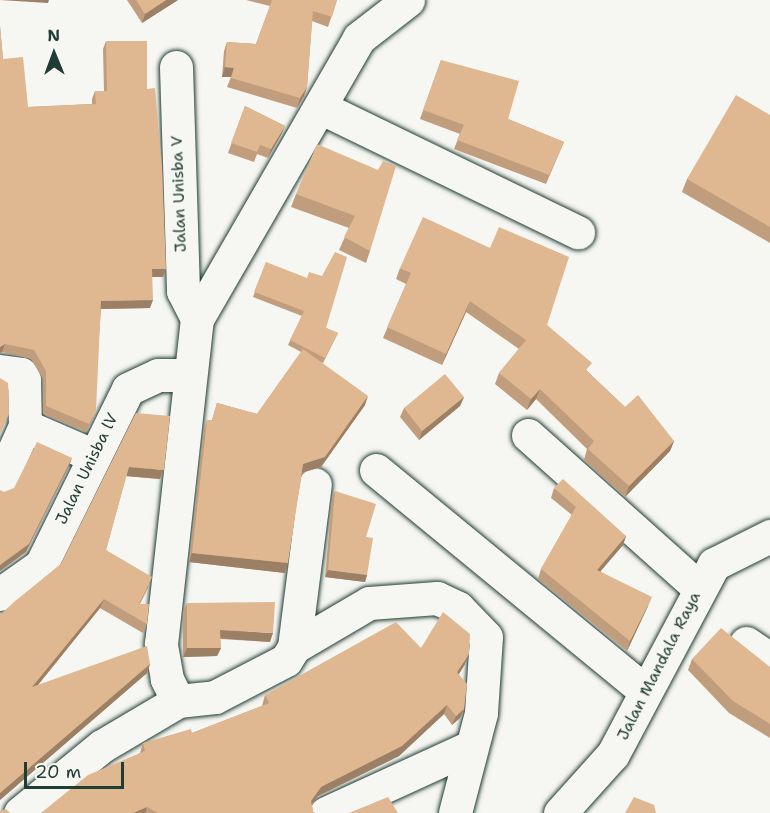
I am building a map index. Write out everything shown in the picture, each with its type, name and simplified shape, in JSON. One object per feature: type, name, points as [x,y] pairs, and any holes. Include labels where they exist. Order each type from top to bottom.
[{"type":"street","points":[[178,701],[167,679],[161,644],[197,319],[320,107],[378,0]]},
{"type":"street","points":[[359,38],[408,0]]},
{"type":"street","name":"Jalan Unisba V","points":[[176,67],[183,291],[197,319]]},
{"type":"street","points":[[320,107],[578,232]]},
{"type":"street","points":[[0,371],[21,374],[24,380],[26,426],[0,481]]},
{"type":"street","name":"Jalan Unisba lV","points":[[6,585],[41,565],[92,455],[128,389],[158,375],[190,375]]},
{"type":"street","points":[[26,426],[92,455]]},
{"type":"street","points":[[528,435],[699,588]]},
{"type":"street","points":[[376,470],[643,689]]},
{"type":"street","points":[[20,813],[102,746],[178,701],[215,697],[286,660],[294,647],[315,484]]},
{"type":"street","name":"Jalan Mandala Raya","points":[[560,813],[614,754],[643,689],[714,564],[770,536]]},
{"type":"street","points":[[294,647],[369,603],[437,598],[458,608],[486,637],[481,713],[470,747],[455,813]]},
{"type":"street","points":[[326,813],[470,747]]},
{"type":"building","points":[[136,0],[166,0],[145,14]]},
{"type":"building","points":[[272,0],[337,0],[332,17],[313,11],[307,87],[300,98],[231,78],[234,68],[225,67],[227,42],[256,44]]},
{"type":"building","points":[[0,26],[3,59],[23,57],[28,107],[96,104],[95,91],[107,91],[106,41],[147,41],[147,89],[155,88],[162,167],[166,269],[152,269],[153,300],[101,301],[96,410],[89,424],[46,406],[46,371],[34,350],[5,344],[0,347]]},
{"type":"building","points":[[441,60],[519,81],[508,119],[564,142],[549,175],[457,140],[464,125],[423,110]]},
{"type":"building","points":[[736,95],[770,115],[770,227],[687,179]]},
{"type":"building","points":[[245,106],[285,126],[271,149],[260,145],[257,152],[231,143]]},
{"type":"building","points":[[317,144],[378,170],[383,161],[396,166],[370,251],[344,237],[355,216],[296,194]]},
{"type":"building","points":[[423,217],[490,248],[499,227],[569,257],[547,325],[592,363],[586,370],[625,407],[638,395],[674,441],[629,486],[588,449],[594,441],[540,389],[531,399],[499,373],[526,340],[470,301],[446,354],[387,327],[411,273],[400,268]]},
{"type":"building","points":[[335,252],[347,257],[326,328],[338,333],[325,358],[290,340],[304,311],[254,292],[266,262],[307,278],[309,272],[322,276]]},
{"type":"building","points":[[303,349],[368,396],[325,457],[303,464],[288,563],[192,553],[207,420],[212,420],[217,403],[257,414]]},
{"type":"building","points":[[445,374],[464,397],[422,431],[404,408]]},
{"type":"building","points":[[0,378],[8,383],[9,414],[0,434]]},
{"type":"building","points":[[136,413],[170,416],[164,470],[129,467],[106,550],[152,577],[139,604],[149,604],[147,624],[104,599],[32,687],[147,646],[150,664],[0,793],[0,615],[61,564]]},
{"type":"building","points":[[37,442],[72,458],[29,544],[0,565],[0,490],[4,492],[14,488]]},
{"type":"building","points":[[563,479],[626,536],[597,570],[652,597],[630,641],[541,569],[576,507],[554,488]]},
{"type":"building","points":[[335,491],[376,504],[366,537],[373,538],[367,575],[328,570]]},
{"type":"building","points":[[275,602],[273,633],[220,630],[221,648],[187,648],[187,603]]},
{"type":"building","points":[[443,612],[470,634],[469,654],[457,672],[467,684],[464,709],[456,716],[447,705],[402,746],[321,787],[311,801],[315,813],[158,813],[147,807],[133,813],[41,813],[88,775],[145,751],[143,743],[191,729],[192,733],[269,703],[265,695],[396,622],[421,648]]},
{"type":"building","points":[[721,628],[770,667],[770,724],[733,701],[692,659]]},
{"type":"building","points":[[388,797],[398,813],[349,813]]},
{"type":"building","points":[[634,797],[654,805],[656,813],[625,813]]},
{"type":"building","points":[[6,809],[10,813],[0,813],[0,811]]}]
